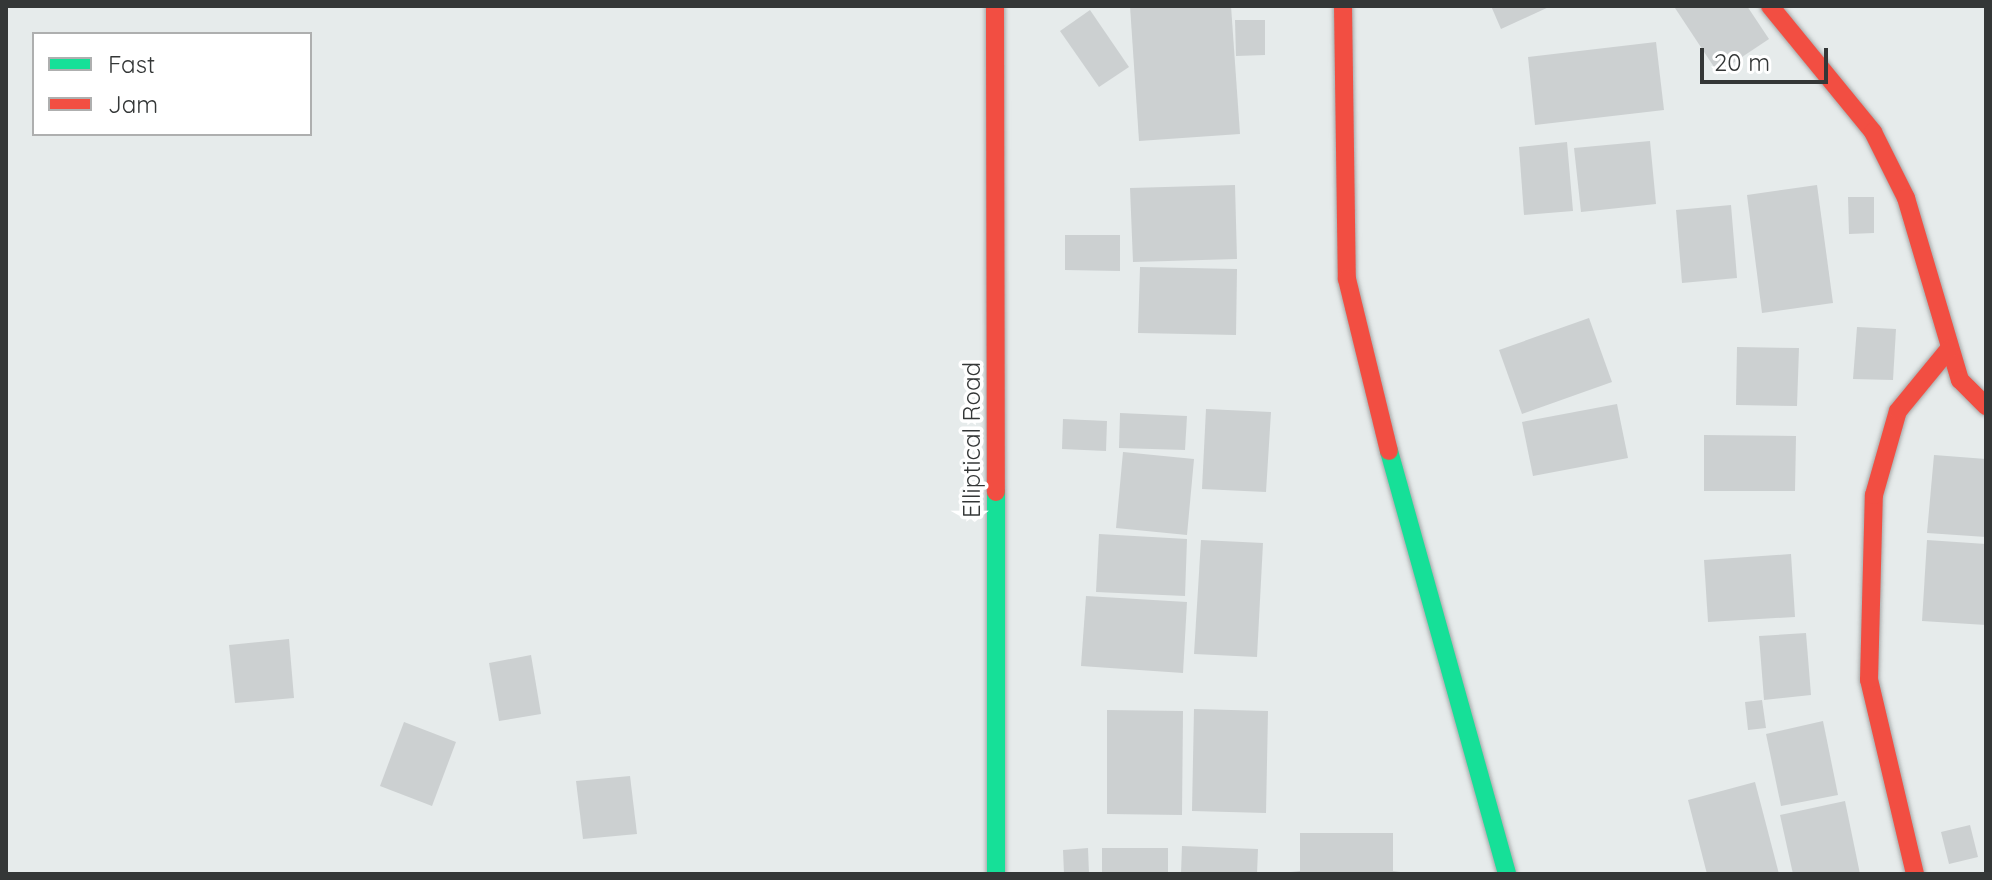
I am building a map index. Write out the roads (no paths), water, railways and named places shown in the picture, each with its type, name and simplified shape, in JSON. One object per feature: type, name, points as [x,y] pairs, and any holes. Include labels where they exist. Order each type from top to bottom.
[{"type":"street","name":"Elliptical Road","points":[[995,6],[996,874]]},
{"type":"street","points":[[1343,6],[1347,279],[1401,506],[1507,874]]},
{"type":"street","points":[[1770,6],[1873,132],[1906,198],[1960,380],[1986,406]]},
{"type":"street","points":[[1915,874],[1869,680],[1874,495],[1898,411],[1949,349]]}]
